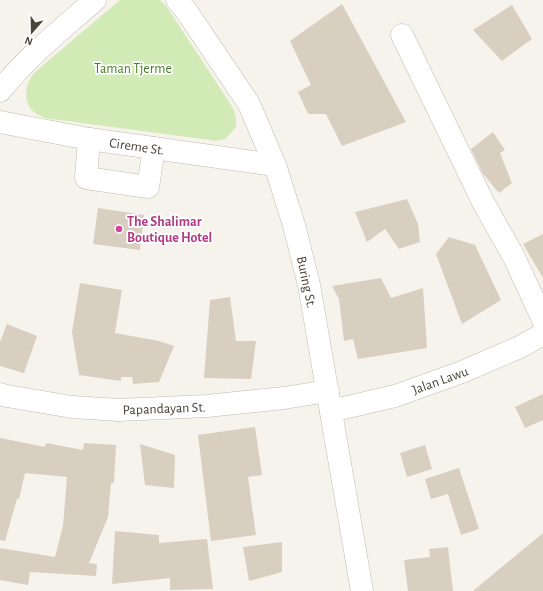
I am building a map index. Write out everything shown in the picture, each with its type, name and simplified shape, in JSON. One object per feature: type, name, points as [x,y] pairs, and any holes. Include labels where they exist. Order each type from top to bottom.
[{"type":"street","points":[[0,91],[26,62],[95,0]]},
{"type":"street","name":"Buring St.","points":[[177,0],[187,12],[249,104],[274,165],[294,225],[309,285],[362,591]]},
{"type":"street","points":[[402,35],[483,202],[514,257],[543,320]]},
{"type":"street","name":"Cireme St.","points":[[0,122],[89,139],[274,165]]},
{"type":"street","points":[[89,139],[86,178],[148,187],[154,148]]},
{"type":"street","name":"Jalan Lawu","points":[[330,401],[395,396],[462,372],[520,347],[543,334]]},
{"type":"street","name":"Papandayan St.","points":[[0,394],[72,407],[119,410],[207,406],[284,398],[330,401]]},
{"type":"green space","name":"Taman Tjerme","points":[[120,0],[160,0],[166,6],[233,108],[236,118],[236,127],[225,139],[217,141],[45,118],[31,109],[27,100],[26,91],[29,81],[34,73]]},
{"type":"building","points":[[342,4],[406,122],[342,146],[326,114],[308,114],[298,92],[311,85],[290,41]]},
{"type":"building","points":[[512,5],[532,39],[502,61],[473,30]]},
{"type":"building","points":[[493,132],[505,150],[500,153],[512,183],[499,193],[483,174],[471,149]]},
{"type":"building","points":[[407,199],[418,224],[420,242],[399,249],[385,229],[367,242],[355,212]]},
{"type":"building","name":"The Shalimar Boutique Hotel","points":[[98,208],[144,215],[140,250],[93,244]]},
{"type":"building","points":[[543,234],[543,278],[523,244]]},
{"type":"building","points":[[449,237],[475,245],[501,300],[462,324],[436,254]]},
{"type":"building","points":[[381,278],[391,298],[423,288],[427,348],[358,359],[353,339],[344,341],[339,299],[332,286]]},
{"type":"building","points":[[80,283],[122,290],[115,333],[159,341],[174,346],[159,382],[133,384],[132,377],[121,377],[121,381],[79,375],[72,332]]},
{"type":"building","points":[[230,297],[236,341],[256,341],[251,379],[204,378],[210,300]]},
{"type":"building","points":[[7,324],[37,336],[24,373],[0,366],[0,342]]},
{"type":"building","points":[[543,394],[543,420],[525,428],[515,407]]},
{"type":"building","points":[[255,427],[262,475],[248,477],[256,535],[211,541],[198,435]]},
{"type":"building","points":[[0,438],[45,447],[46,443],[83,450],[84,443],[116,445],[114,483],[111,483],[108,517],[89,563],[97,564],[96,576],[30,572],[28,585],[0,580],[0,548],[55,557],[63,526],[67,477],[25,473],[19,499],[17,499],[5,541],[0,540]]},
{"type":"building","points":[[140,444],[175,455],[174,488],[145,485]]},
{"type":"building","points":[[425,445],[432,469],[407,477],[400,453]]},
{"type":"building","points":[[459,468],[479,529],[461,535],[448,494],[431,499],[425,479]]},
{"type":"building","points":[[115,531],[159,535],[159,543],[207,539],[213,589],[170,590],[170,578],[112,584]]},
{"type":"building","points":[[543,533],[543,591],[473,591]]},
{"type":"building","points":[[282,542],[282,572],[249,581],[243,547]]},
{"type":"building","points":[[448,547],[453,591],[408,591],[404,560],[430,557],[429,549]]},
{"type":"place","name":"The Shalimar Boutique Hotel","points":[[119,229]]}]
